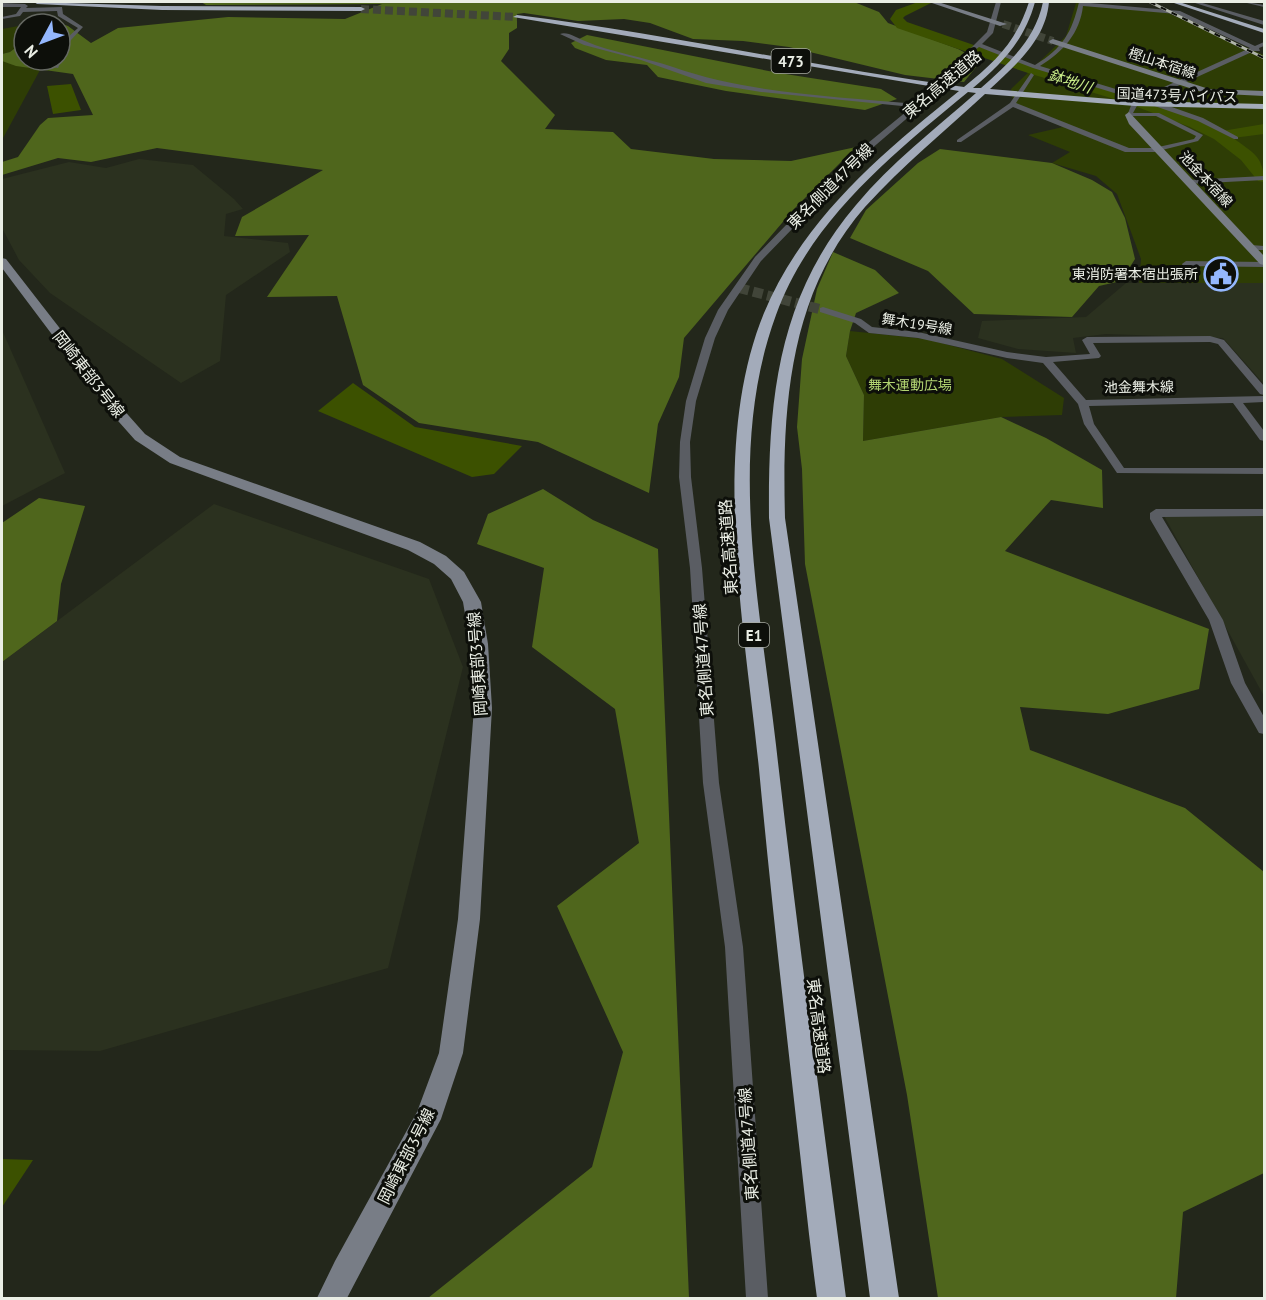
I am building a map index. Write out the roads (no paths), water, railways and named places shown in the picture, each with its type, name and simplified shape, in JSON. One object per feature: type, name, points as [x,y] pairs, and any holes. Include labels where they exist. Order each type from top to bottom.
[{"type":"highway","points":[[37,2],[172,9],[361,9]]},
{"type":"highway","name":"東名高速道路","points":[[885,1299],[777,518],[776,430],[780,390],[790,339],[800,309],[812,280],[840,230],[1001,59],[1025,23],[1032,2]]},
{"type":"highway","name":"東名高速道路","points":[[831,1299],[772,808],[746,555],[744,479],[748,404],[757,353],[769,314],[788,274],[827,215],[888,154],[1038,30],[1046,2]]},
{"type":"highway","points":[[1174,2],[1264,27]]},
{"type":"highway","points":[[1186,2],[1264,27]]},
{"type":"highway","name":"国道473号バイパス","points":[[517,17],[662,38],[775,62],[919,85],[1076,104],[1264,109]]},
{"type":"street","points":[[936,2],[998,23]]},
{"type":"street","points":[[998,2],[998,23],[971,51],[1001,59],[1039,77]]},
{"type":"street","points":[[1249,2],[1264,6]]},
{"type":"street","points":[[1035,67],[1060,48],[1077,28],[1081,15],[1080,3],[1178,12],[1264,53]]},
{"type":"street","points":[[2,5],[25,6],[18,15],[2,18]]},
{"type":"street","points":[[23,10],[59,8],[60,12]]},
{"type":"street","points":[[72,22],[81,28],[72,36]]},
{"type":"street","points":[[563,34],[586,44],[643,59],[706,81],[781,92],[918,106]]},
{"type":"street","name":"樫山本宿線","points":[[1053,41],[1060,48],[1179,83],[1221,93],[1264,94]]},
{"type":"street","points":[[977,44],[1035,67],[1143,98],[1222,130],[1236,138]]},
{"type":"street","points":[[1132,108],[1143,98],[1264,44]]},
{"type":"street","name":"東名側道47号線","points":[[757,1299],[734,947],[711,783],[696,568],[685,477],[684,442],[691,401],[710,338],[723,310],[758,260],[822,191],[867,148],[973,59],[971,51]]},
{"type":"street","points":[[959,141],[1012,104],[1031,75]]},
{"type":"street","points":[[1012,104],[1128,150],[1144,153],[1196,140],[1200,135],[1157,114],[1064,85]]},
{"type":"street","name":"池金本宿線","points":[[1132,108],[1132,122],[1264,264]]},
{"type":"street","points":[[1188,182],[1264,178]]},
{"type":"street","points":[[1251,249],[1264,248]]},
{"type":"street","name":"岡崎東部3号線","points":[[2,261],[116,410],[140,437],[175,460],[414,546],[440,560],[458,576],[472,602],[479,644],[483,708],[469,919],[451,1053],[428,1119],[332,1299]]},
{"type":"street","points":[[1186,264],[1264,264]]},
{"type":"street","name":"舞木19号線","points":[[824,310],[858,321],[869,330],[918,334],[1007,355],[1046,360],[1096,356],[1087,339],[1210,339],[1221,342],[1264,392]]},
{"type":"street","points":[[1046,360],[1083,403]]},
{"type":"street","name":"池金舞木線","points":[[1264,399],[1083,403],[1089,424],[1121,471],[1264,471]]},
{"type":"street","points":[[1237,400],[1264,438]]},
{"type":"street","points":[[1264,512],[1156,513],[1156,519],[1216,620],[1238,683],[1264,729]]},
{"type":"waterway","name":"鉢地川","points":[[927,2],[900,13],[896,19],[902,25],[913,29],[1033,70],[1129,99],[1196,124],[1220,136]]},
{"type":"waterway","points":[[1220,136],[1264,129]]},
{"type":"waterway","name":"鉢地川","points":[[1220,136],[1247,156],[1264,177]]},
{"type":"tunnel","points":[[361,9],[517,17]]},
{"type":"tunnel","points":[[1003,24],[1053,41]]},
{"type":"tunnel","points":[[739,288],[823,310]]},
{"type":"railway","points":[[1150,2],[1264,58]]},
{"type":"place","name":"東消防署本宿出張所","points":[[1221,274]]},
{"type":"park label","name":"舞木運動広場","points":[[910,385]]}]
